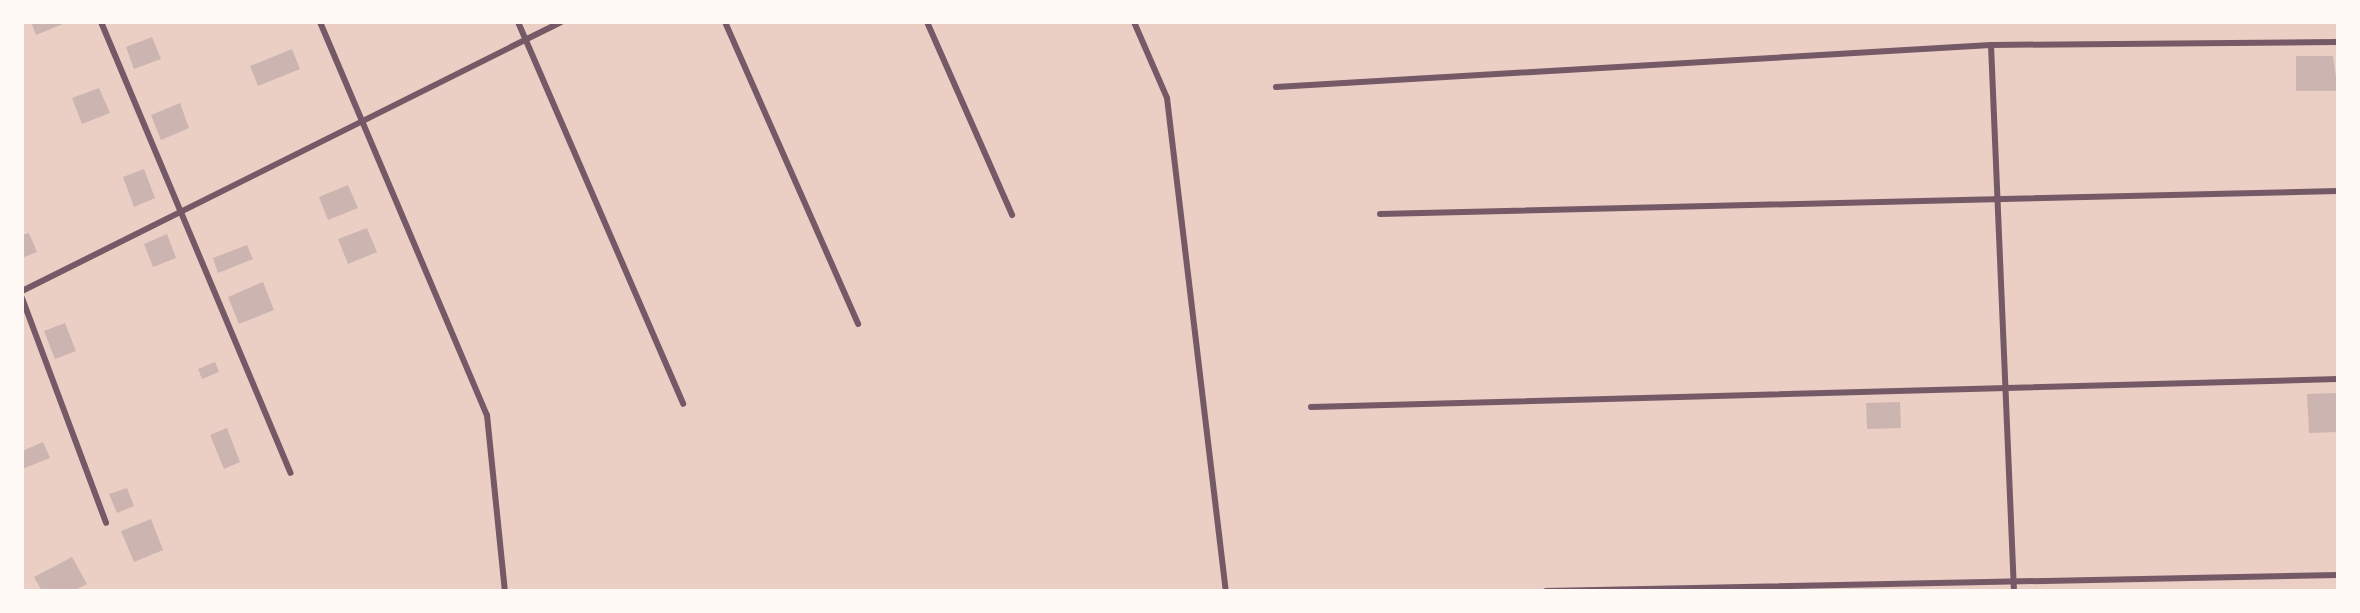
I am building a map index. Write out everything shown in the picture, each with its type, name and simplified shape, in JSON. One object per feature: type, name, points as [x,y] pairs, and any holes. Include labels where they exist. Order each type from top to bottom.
[{"type":"lane","points":[[101,22],[291,473]]},
{"type":"lane","points":[[320,22],[487,415],[505,591]]},
{"type":"lane","points":[[518,22],[683,404]]},
{"type":"lane","points":[[22,291],[561,22]]},
{"type":"lane","points":[[725,22],[858,324]]},
{"type":"lane","points":[[927,22],[1012,215]]},
{"type":"lane","points":[[1134,22],[1167,98],[1226,591]]},
{"type":"lane","points":[[1276,87],[1991,45],[2338,42]]},
{"type":"lane","points":[[1991,45],[2014,588]]},
{"type":"lane","points":[[1380,214],[2338,191]]},
{"type":"lane","points":[[22,298],[106,523]]},
{"type":"lane","points":[[1311,407],[2338,379]]},
{"type":"lane","points":[[1546,591],[2014,588],[2338,575]]},
{"type":"shaded area","points":[[22,22],[2338,22],[2338,591],[22,591]]},
{"type":"building","points":[[31,22],[68,22],[36,35]]},
{"type":"building","points":[[152,37],[161,59],[134,69],[126,47]]},
{"type":"building","points":[[292,49],[300,69],[258,86],[250,66]]},
{"type":"building","points":[[2296,56],[2333,56],[2338,91],[2296,91]]},
{"type":"building","points":[[99,88],[110,113],[82,124],[72,98]]},
{"type":"building","points":[[180,103],[189,128],[161,140],[151,115]]},
{"type":"building","points":[[144,169],[155,198],[134,207],[123,177]]},
{"type":"building","points":[[348,185],[358,208],[328,220],[319,197]]},
{"type":"building","points":[[367,228],[377,252],[348,264],[338,239]]},
{"type":"building","points":[[29,233],[37,252],[22,258],[22,235]]},
{"type":"building","points":[[167,234],[176,258],[153,267],[144,244]]},
{"type":"building","points":[[247,245],[253,259],[218,273],[213,258]]},
{"type":"building","points":[[263,282],[274,310],[239,324],[228,297]]},
{"type":"building","points":[[65,323],[76,351],[55,359],[44,331]]},
{"type":"building","points":[[215,362],[219,372],[202,379],[198,369]]},
{"type":"building","points":[[2338,393],[2338,432],[2309,433],[2307,394]]},
{"type":"building","points":[[1900,402],[1901,428],[1867,429],[1866,403]]},
{"type":"building","points":[[227,428],[240,462],[224,469],[210,435]]},
{"type":"building","points":[[43,442],[50,458],[22,469],[22,451]]},
{"type":"building","points":[[127,488],[134,506],[117,513],[109,494]]},
{"type":"building","points":[[151,519],[163,550],[134,562],[121,531]]},
{"type":"building","points":[[72,557],[87,584],[73,591],[42,591],[34,577]]}]
